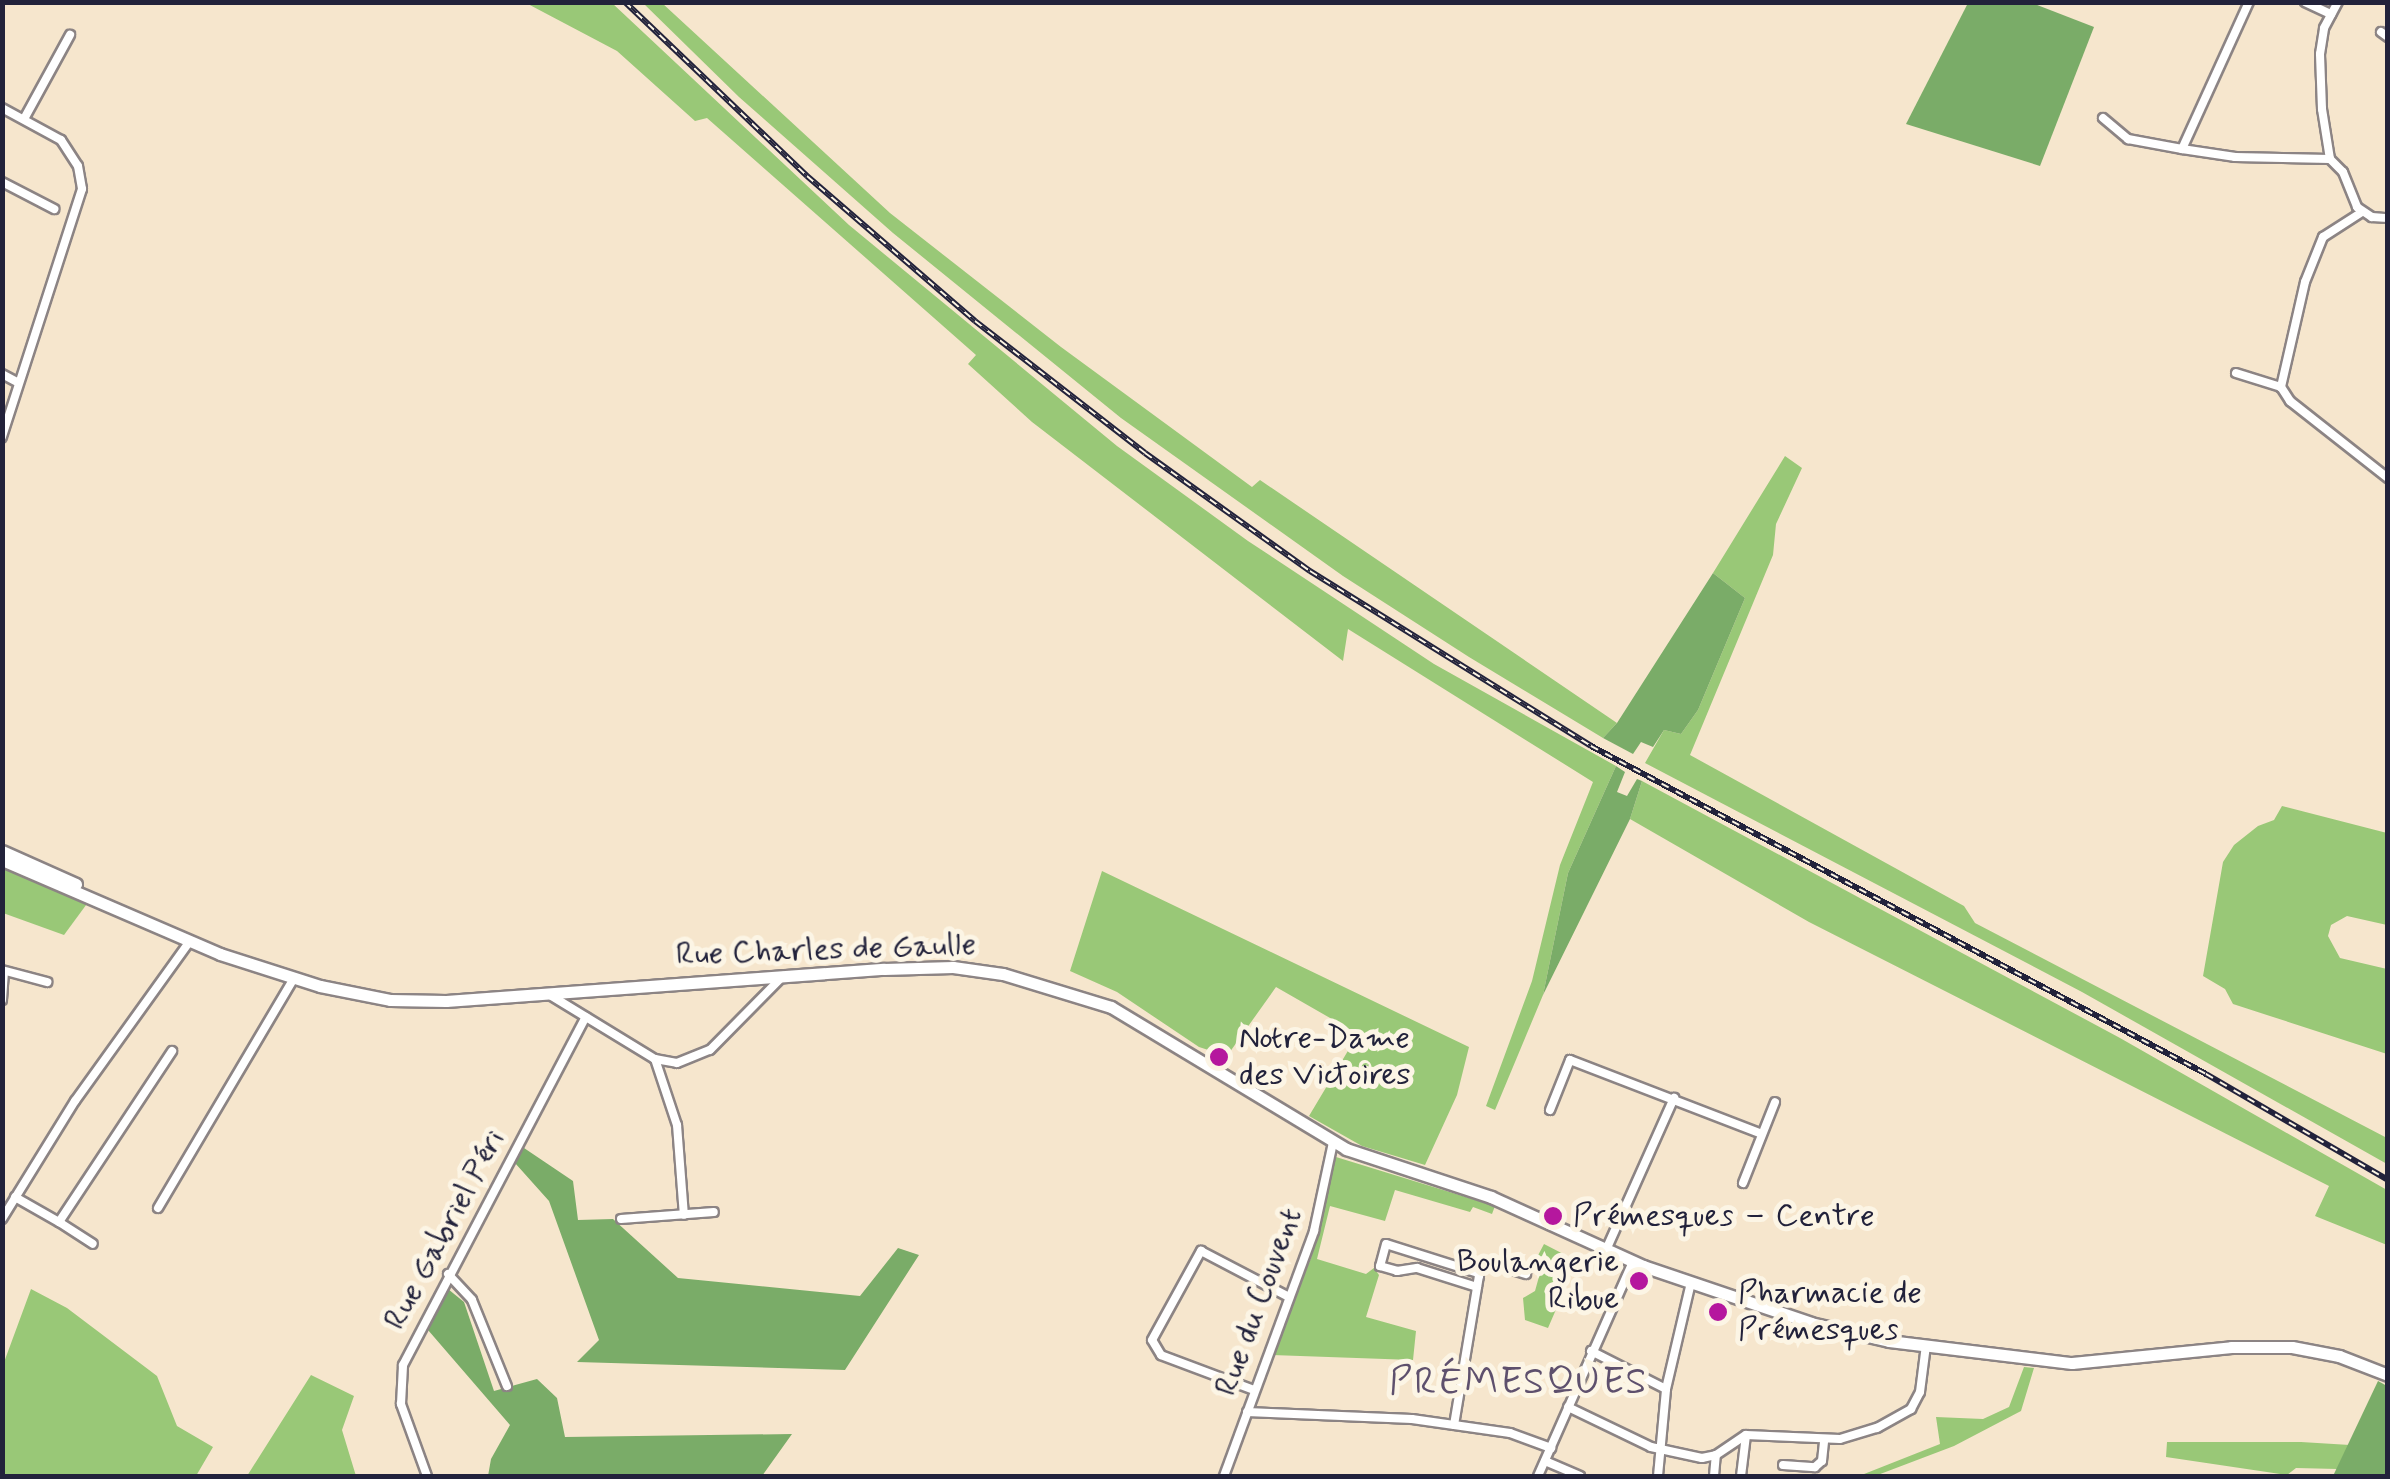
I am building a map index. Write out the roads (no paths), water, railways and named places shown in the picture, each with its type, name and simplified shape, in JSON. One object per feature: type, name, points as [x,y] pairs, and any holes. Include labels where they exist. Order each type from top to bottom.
[{"type":"street","points":[[2182,150],[2249,2]]},
{"type":"street","points":[[2305,2],[2332,14]]},
{"type":"street","points":[[2330,159],[2320,64],[2322,35],[2338,2]]},
{"type":"street","points":[[24,119],[70,34]]},
{"type":"street","points":[[2,108],[66,145],[78,166],[82,189],[2,437]]},
{"type":"street","points":[[2102,118],[2128,139],[2182,150],[2330,159],[2340,168],[2362,212]]},
{"type":"street","points":[[2,182],[54,210]]},
{"type":"street","points":[[2281,388],[2306,282],[2323,237],[2362,212],[2388,218]]},
{"type":"street","points":[[2236,373],[2281,388],[2290,401],[2388,478]]},
{"type":"street","points":[[2,374],[18,382]]},
{"type":"street","name":"Rue Charles de Gaulle","points":[[2,851],[56,872],[100,900]]},
{"type":"street","name":"Rue Charles de Gaulle","points":[[2,860],[190,941],[358,996],[416,1002],[954,967],[1003,974],[1080,994],[1118,1012],[1333,1142],[1491,1197],[1633,1262],[1825,1327],[1926,1345],[2072,1363],[2231,1347],[2292,1346],[2339,1356],[2387,1375]]},
{"type":"street","points":[[2,1219],[75,1101],[190,941]]},
{"type":"street","points":[[2,1000],[3,972],[18,972],[47,982]]},
{"type":"street","points":[[547,994],[655,1059],[676,1063],[704,1054],[782,976]]},
{"type":"street","points":[[158,1208],[294,978]]},
{"type":"street","name":"Rue Gabriel Péri","points":[[427,1476],[403,1411],[400,1380],[406,1358],[586,1016]]},
{"type":"street","points":[[59,1222],[172,1051]]},
{"type":"street","points":[[655,1059],[679,1134],[684,1215]]},
{"type":"street","points":[[1550,1110],[1570,1060],[1759,1132]]},
{"type":"street","points":[[1606,1250],[1674,1098]]},
{"type":"street","points":[[1743,1182],[1759,1132],[1775,1102]]},
{"type":"street","name":"Rue du Couvent","points":[[1224,1476],[1318,1217],[1333,1142]]},
{"type":"street","points":[[15,1197],[93,1244]]},
{"type":"street","points":[[621,1219],[714,1212]]},
{"type":"street","points":[[1454,1425],[1477,1287],[1479,1274],[1474,1269],[1386,1244],[1380,1266],[1397,1271],[1418,1268],[1477,1287]]},
{"type":"street","points":[[1254,1390],[1160,1355],[1152,1340],[1201,1251],[1289,1297]]},
{"type":"street","points":[[1474,1269],[1486,1262],[1526,1274]]},
{"type":"street","points":[[1538,1476],[1633,1262]]},
{"type":"street","points":[[448,1274],[472,1300],[507,1386]]},
{"type":"street","points":[[1658,1476],[1666,1389],[1691,1282]]},
{"type":"street","points":[[1568,1407],[1660,1450],[1702,1458],[1746,1435],[1824,1441],[1862,1434],[1907,1414],[1920,1392],[1926,1345]]},
{"type":"street","points":[[1591,1351],[1666,1389]]},
{"type":"street","points":[[1247,1412],[1394,1418],[1454,1425],[1517,1434],[1551,1448]]},
{"type":"street","points":[[1741,1476],[1746,1435]]},
{"type":"street","points":[[1783,1466],[1815,1468],[1822,1461],[1824,1441]]},
{"type":"street","points":[[1714,1476],[1716,1454]]},
{"type":"street","points":[[1546,1460],[1580,1476]]},
{"type":"railway","points":[[625,2],[807,176],[975,321],[1145,453],[1310,571],[1591,746],[2206,1074],[2388,1180]]},
{"type":"place","name":"Notre-Dame des Victoires","points":[[1219,1057]]},
{"type":"place","name":"Prémesques – Centre","points":[[1553,1216]]},
{"type":"place","name":"Boulangerie Ribue","points":[[1639,1281]]},
{"type":"place","name":"Pharmacie de Prémesques","points":[[1718,1312]]},
{"type":"district","name":"PRÉMESQUES","points":[[1519,1383]]}]
